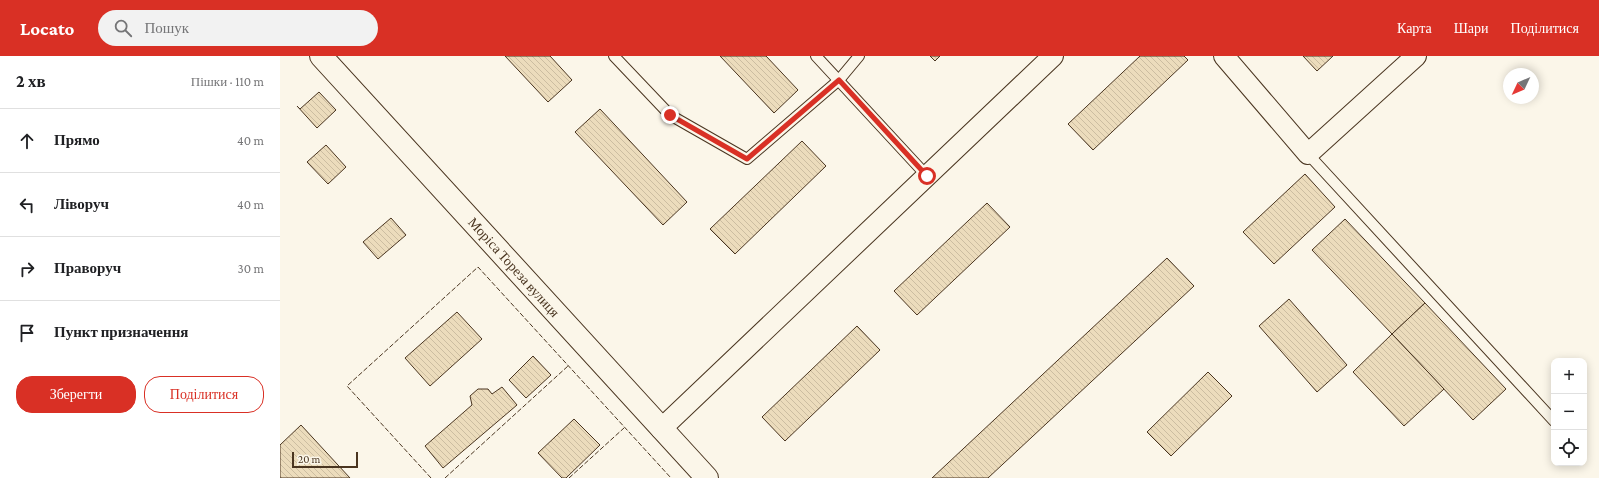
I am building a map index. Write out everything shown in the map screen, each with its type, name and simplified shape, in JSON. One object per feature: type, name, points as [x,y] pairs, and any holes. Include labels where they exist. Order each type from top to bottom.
[{"type":"street","name":"Моріса Тореза вулиця","points":[[321,56],[660,429],[707,478]]},
{"type":"street","points":[[660,429],[1053,56]]},
{"type":"street","points":[[1224,56],[1308,154],[1416,56]]},
{"type":"lane","points":[[816,56],[927,176]]},
{"type":"lane","points":[[617,57],[670,115],[747,159],[839,80],[859,56]]},
{"type":"lane","points":[[1308,154],[1551,418]]},
{"type":"building","points":[[505,56],[550,56],[572,80],[548,102]]},
{"type":"building","points":[[720,56],[766,56],[798,90],[774,113]]},
{"type":"building","points":[[930,56],[940,56],[935,61]]},
{"type":"building","points":[[1140,56],[1184,56],[1188,60],[1093,150],[1068,124]]},
{"type":"building","points":[[1303,56],[1333,56],[1317,71]]},
{"type":"building","points":[[319,92],[336,110],[317,128],[297,106],[300,109]]},
{"type":"building","points":[[600,109],[687,202],[663,225],[575,132]]},
{"type":"building","points":[[802,141],[826,166],[735,254],[710,229]]},
{"type":"building","points":[[326,145],[346,167],[328,184],[307,162]]},
{"type":"building","points":[[1305,174],[1335,207],[1274,264],[1243,232]]},
{"type":"building","points":[[987,203],[1010,227],[917,315],[894,291]]},
{"type":"building","points":[[391,218],[406,235],[378,259],[363,242]]},
{"type":"building","points":[[1345,219],[1425,303],[1392,334],[1312,250]]},
{"type":"building","points":[[1167,258],[1194,286],[988,478],[932,478]]},
{"type":"building","points":[[1289,299],[1347,365],[1317,392],[1259,326]]},
{"type":"building","points":[[1425,303],[1506,389],[1473,420],[1392,334]]},
{"type":"building","points":[[457,312],[482,339],[430,386],[405,358]]},
{"type":"building","points":[[857,326],[880,350],[785,441],[762,417]]},
{"type":"building","points":[[1392,334],[1444,389],[1404,426],[1353,372]]},
{"type":"building","points":[[533,356],[551,375],[526,398],[509,380]]},
{"type":"building","points":[[1208,372],[1232,396],[1171,456],[1147,432]]},
{"type":"building","points":[[502,387],[517,405],[443,468],[425,446],[472,405],[470,396],[478,389],[488,389],[492,394]]},
{"type":"building","points":[[574,419],[600,445],[566,478],[562,478],[538,453]]},
{"type":"building","points":[[301,425],[350,478],[280,478],[280,445]]},
{"type":"fence","points":[[431,478],[347,386],[478,267],[671,478]]},
{"type":"fence","points":[[445,478],[568,366]]},
{"type":"fence","points":[[569,478],[624,428]]},
{"type":"route","points":[[670,115],[747,159],[839,80],[927,176]]}]
